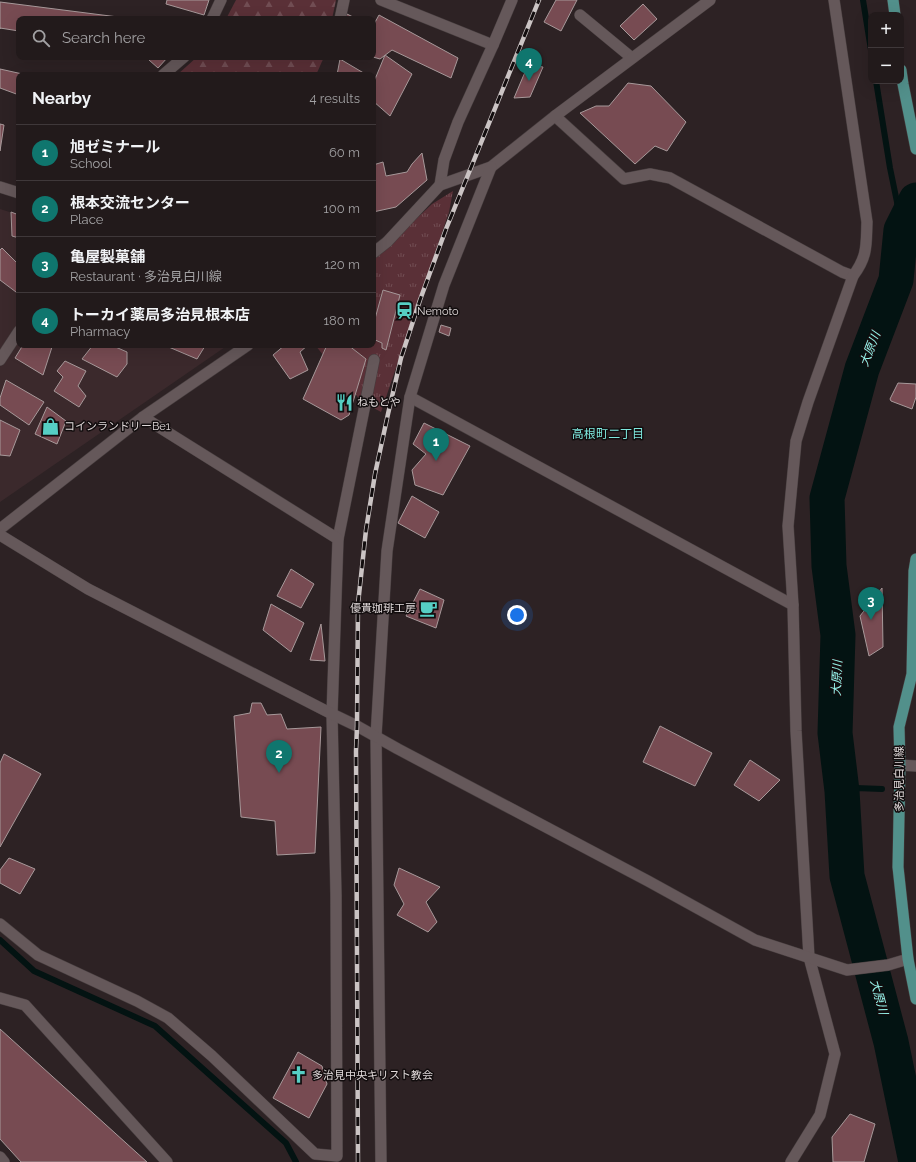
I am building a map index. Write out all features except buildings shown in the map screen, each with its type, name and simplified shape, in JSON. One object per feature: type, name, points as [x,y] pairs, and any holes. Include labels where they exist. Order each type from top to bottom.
[{"type":"main road","points":[[893,0],[895,12]]},
{"type":"main road","points":[[903,84],[916,149]]},
{"type":"main road","name":"多治見白川線","points":[[916,560],[914,571],[912,674],[899,727],[900,765],[898,867],[908,959],[916,999]]},
{"type":"street","points":[[213,16],[221,0]]},
{"type":"street","points":[[341,16],[344,0]]},
{"type":"street","points":[[381,0],[493,45]]},
{"type":"street","points":[[440,185],[444,160],[458,122],[512,0]]},
{"type":"street","points":[[376,251],[387,242],[440,185],[491,167],[555,116],[710,0]]},
{"type":"street","points":[[791,1162],[820,1115],[835,1054],[809,957],[796,731],[793,605],[788,526],[796,440],[853,276],[861,266],[866,253],[867,222],[834,0]]},
{"type":"street","points":[[580,15],[632,58]]},
{"type":"street","points":[[166,72],[180,60]]},
{"type":"street","points":[[555,116],[624,179],[650,174],[670,178],[842,272],[853,276]]},
{"type":"street","points":[[381,1162],[376,736],[387,551],[410,397],[444,285],[491,167]]},
{"type":"street","points":[[0,187],[16,192]]},
{"type":"street","points":[[0,360],[16,336]]},
{"type":"street","points":[[0,529],[143,417],[244,348]]},
{"type":"street","points":[[0,924],[38,955],[137,1001],[168,1018],[212,1056],[315,1154],[337,1156],[336,895],[332,714],[338,538],[374,360]]},
{"type":"street","points":[[410,397],[793,605]]},
{"type":"street","points":[[143,417],[338,538]]},
{"type":"street","points":[[0,535],[88,589],[376,736],[405,753],[648,881],[755,940],[847,970],[888,965],[908,959]]},
{"type":"street","points":[[900,765],[916,766]]},
{"type":"street","points":[[0,998],[25,1005],[167,1162]]},
{"type":"street","points":[[0,1157],[4,1162]]},
{"type":"shaded area","points":[[0,209],[16,214],[16,348],[224,348],[0,502]]},
{"type":"green space","points":[[236,0],[336,0],[333,16],[228,16]]},
{"type":"green space","points":[[194,60],[323,60],[317,72],[180,72]]},
{"type":"green space","points":[[453,191],[449,212],[381,412],[361,401],[317,348],[376,348],[376,257],[432,204]]},
{"type":"waterway","points":[[863,0],[871,48]]},
{"type":"waterway","points":[[876,84],[901,230]]},
{"type":"waterway","name":"大原川","points":[[916,200],[901,230],[896,280],[862,369],[827,498],[829,566],[838,635],[835,733],[842,791],[847,876],[891,1042],[916,1162]]},
{"type":"waterway","points":[[842,791],[856,788],[882,789]]},
{"type":"waterway","points":[[0,940],[34,971],[155,1026],[286,1143],[296,1162]]},
{"type":"railway","points":[[358,1162],[356,751],[358,604],[366,530],[375,474],[401,358],[446,229],[539,0]]},
{"type":"place","name":"トーカイ薬局多治見根本店","points":[[529,81]]},
{"type":"place","name":"Nemoto","points":[[404,311]]},
{"type":"place","name":"ねもとや","points":[[344,402]]},
{"type":"place","name":"コインランドリーBe1","points":[[51,426]]},
{"type":"place","name":"旭ゼミナール","points":[[436,461]]},
{"type":"place","name":"優貴珈琲工房","points":[[429,608]]},
{"type":"place","name":"亀屋製菓舗","points":[[871,620]]},
{"type":"place","name":"根本交流センター","points":[[279,773]]},
{"type":"place","name":"多治見中央キリスト教会","points":[[299,1075]]},
{"type":"district","name":"高根町二丁目","points":[[608,434]]}]
